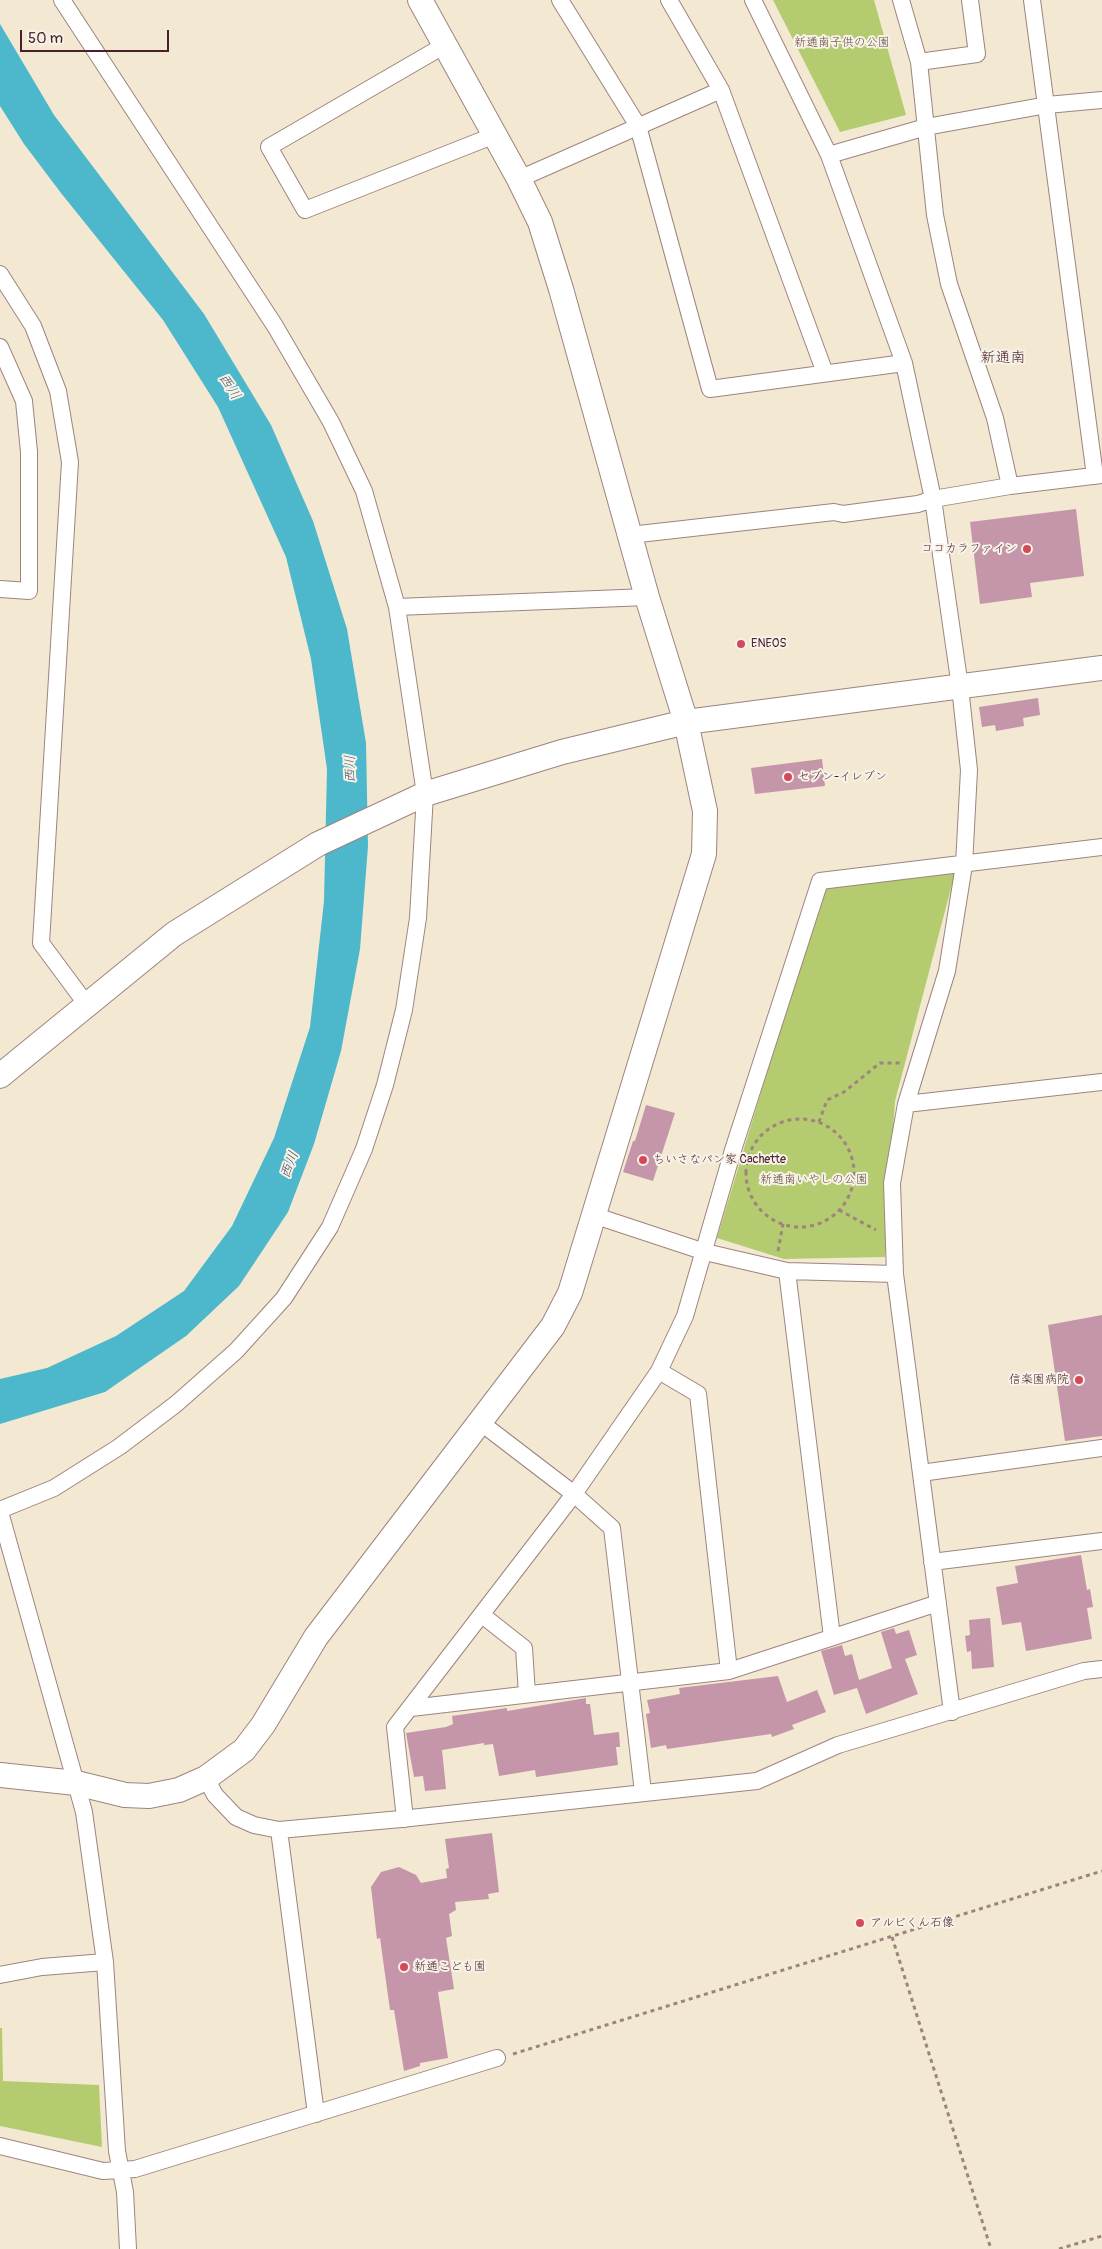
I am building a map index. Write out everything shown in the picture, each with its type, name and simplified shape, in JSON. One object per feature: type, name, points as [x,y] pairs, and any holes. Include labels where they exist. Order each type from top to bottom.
[{"type":"street","points":[[62,0],[276,326],[331,422],[364,491],[397,607],[424,794],[418,918],[404,1010],[385,1085],[364,1149],[330,1227],[284,1298],[236,1351],[182,1398],[119,1447],[54,1488],[0,1511],[84,1812],[105,1962],[117,2151],[125,2192],[128,2249]]},
{"type":"street","points":[[0,1775],[76,1783],[124,1795],[149,1796],[179,1790],[206,1778],[244,1750],[263,1725],[316,1637],[553,1326],[570,1293],[704,854],[705,811],[686,722],[647,597],[561,289],[540,222],[519,179],[420,0]]},
{"type":"street","points":[[560,0],[638,126],[710,389],[904,363]]},
{"type":"street","points":[[669,0],[720,90],[825,373]]},
{"type":"street","points":[[753,0],[829,155],[904,363],[933,499],[960,686],[969,770],[964,865],[947,971],[906,1104],[892,1183],[895,1274],[952,1712]]},
{"type":"street","points":[[900,0],[919,62],[935,215],[949,284],[995,418],[1010,486]]},
{"type":"street","points":[[919,62],[977,54],[970,0]]},
{"type":"street","points":[[630,535],[834,512],[843,514],[918,504],[933,499],[1010,486],[1098,476],[1032,0]]},
{"type":"street","points":[[445,45],[269,147],[305,210],[495,135]]},
{"type":"street","points":[[519,179],[720,90]]},
{"type":"street","points":[[829,155],[926,127],[1046,105],[1102,100]]},
{"type":"street","points":[[0,274],[34,326],[58,391],[70,462],[41,942],[86,1005]]},
{"type":"street","points":[[0,347],[24,402],[29,452],[29,591],[0,589]]},
{"type":"street","points":[[397,607],[647,597]]},
{"type":"street","points":[[0,1076],[174,934],[318,844],[424,794],[562,752],[686,722],[1102,668]]},
{"type":"street","points":[[405,1819],[396,1727],[574,1494],[659,1371],[685,1316],[733,1150],[820,881],[1102,847]]},
{"type":"street","points":[[906,1104],[1102,1082]]},
{"type":"street","points":[[593,1215],[705,1252],[787,1271],[895,1274]]},
{"type":"street","points":[[787,1271],[832,1637]]},
{"type":"street","points":[[659,1371],[698,1394],[729,1671]]},
{"type":"street","points":[[480,1422],[574,1494],[612,1528],[643,1792]]},
{"type":"street","points":[[920,1473],[1102,1448]]},
{"type":"street","points":[[932,1562],[1102,1541]]},
{"type":"street","points":[[411,1708],[729,1671],[938,1603]]},
{"type":"street","points":[[482,1615],[524,1648],[527,1694]]},
{"type":"street","points":[[206,1778],[215,1795],[236,1816],[280,1839],[405,1819],[643,1792],[757,1782],[838,1745],[1084,1671],[1102,1669]]},
{"type":"street","points":[[280,1839],[316,2114]]},
{"type":"street","points":[[0,1975],[42,1967],[105,1962]]},
{"type":"street","points":[[0,2146],[103,2171],[135,2169],[497,2058]]},
{"type":"path","points":[[818,1122],[827,1100],[844,1092],[880,1063],[905,1063]]},
{"type":"path","points":[[798,1119],[818,1122],[838,1135],[846,1144],[852,1161],[854,1178],[851,1190],[839,1210],[819,1224],[807,1226],[783,1224],[762,1212],[752,1196],[746,1179],[750,1155],[760,1136],[778,1124],[798,1119]]},
{"type":"path","points":[[839,1210],[878,1231]]},
{"type":"path","points":[[776,1258],[783,1224]]},
{"type":"path","points":[[497,2058],[1102,1871]]},
{"type":"path","points":[[892,1936],[992,2249]]},
{"type":"path","points":[[1059,2249],[1102,2236]]},
{"type":"green space","name":"新通南子供の公園","points":[[773,0],[874,0],[906,115],[840,132]]},
{"type":"green space","name":"新通南いやしの公園","points":[[955,873],[895,1101],[885,1257],[784,1259],[717,1238],[823,887]]},
{"type":"green space","points":[[0,2028],[2,2028],[3,2081],[99,2085],[102,2147],[0,2126]]},
{"type":"water","name":"西川","points":[[0,24],[54,115],[204,314],[271,425],[313,521],[347,629],[366,743],[368,846],[360,949],[341,1051],[314,1144],[288,1212],[239,1286],[186,1336],[105,1392],[0,1424],[0,1379],[47,1368],[116,1336],[184,1291],[232,1226],[274,1138],[310,1027],[324,901],[327,769],[311,659],[286,557],[218,407],[163,320],[61,193],[24,144],[0,106]]},
{"type":"building","name":"ココカラファイン","points":[[1076,509],[1084,576],[1030,583],[1032,597],[980,604],[970,522]]},
{"type":"building","points":[[1038,698],[1040,715],[1023,718],[1024,726],[996,731],[995,725],[982,727],[979,707]]},
{"type":"building","name":"セブン-イレブン","points":[[822,759],[825,786],[755,794],[751,768]]},
{"type":"building","points":[[646,1105],[675,1113],[653,1181],[623,1172]]},
{"type":"building","name":"信楽園病院","points":[[1102,1315],[1102,1436],[1065,1441],[1048,1325]]},
{"type":"building","points":[[1081,1555],[1087,1590],[1090,1589],[1093,1607],[1087,1608],[1092,1639],[1026,1651],[1021,1622],[1002,1625],[996,1587],[1018,1583],[1015,1566]]},
{"type":"building","points":[[990,1618],[994,1667],[972,1669],[971,1651],[967,1652],[965,1636],[970,1635],[969,1620]]},
{"type":"building","points":[[894,1628],[896,1634],[909,1630],[917,1655],[905,1659],[918,1694],[866,1714],[857,1688],[834,1695],[821,1651],[842,1645],[845,1656],[852,1654],[859,1680],[892,1668],[881,1632]]},
{"type":"building","points":[[778,1676],[787,1702],[817,1690],[826,1712],[792,1725],[794,1729],[772,1737],[771,1734],[667,1749],[666,1745],[651,1748],[646,1714],[650,1713],[647,1700],[680,1694],[679,1688]]},
{"type":"building","points":[[586,1698],[586,1704],[590,1704],[594,1735],[619,1732],[620,1747],[616,1747],[618,1765],[536,1777],[535,1770],[499,1776],[493,1744],[484,1745],[484,1743],[442,1750],[446,1789],[425,1791],[423,1776],[414,1777],[406,1733],[446,1727],[453,1724],[452,1716],[507,1708],[507,1711]]},
{"type":"building","points":[[492,1833],[499,1892],[488,1894],[489,1899],[455,1902],[456,1910],[449,1914],[452,1936],[446,1938],[454,1989],[438,1992],[448,2058],[420,2063],[420,2066],[404,2071],[394,2010],[390,2010],[380,1938],[377,1939],[371,1887],[381,1872],[399,1867],[416,1875],[421,1883],[447,1878],[446,1869],[449,1868],[445,1839]]},
{"type":"place","name":"ココカラファイン","points":[[1027,549]]},
{"type":"place","name":"ENEOS","points":[[741,644]]},
{"type":"place","name":"セブン-イレブン","points":[[788,777]]},
{"type":"place","name":"ちいさなパン家 Cachette","points":[[643,1160]]},
{"type":"place","name":"信楽園病院","points":[[1079,1380]]},
{"type":"place","name":"アルビくん石像","points":[[860,1923]]},
{"type":"place","name":"新通こども園","points":[[404,1967]]},
{"type":"district","name":"新通南","points":[[1003,358]]}]
